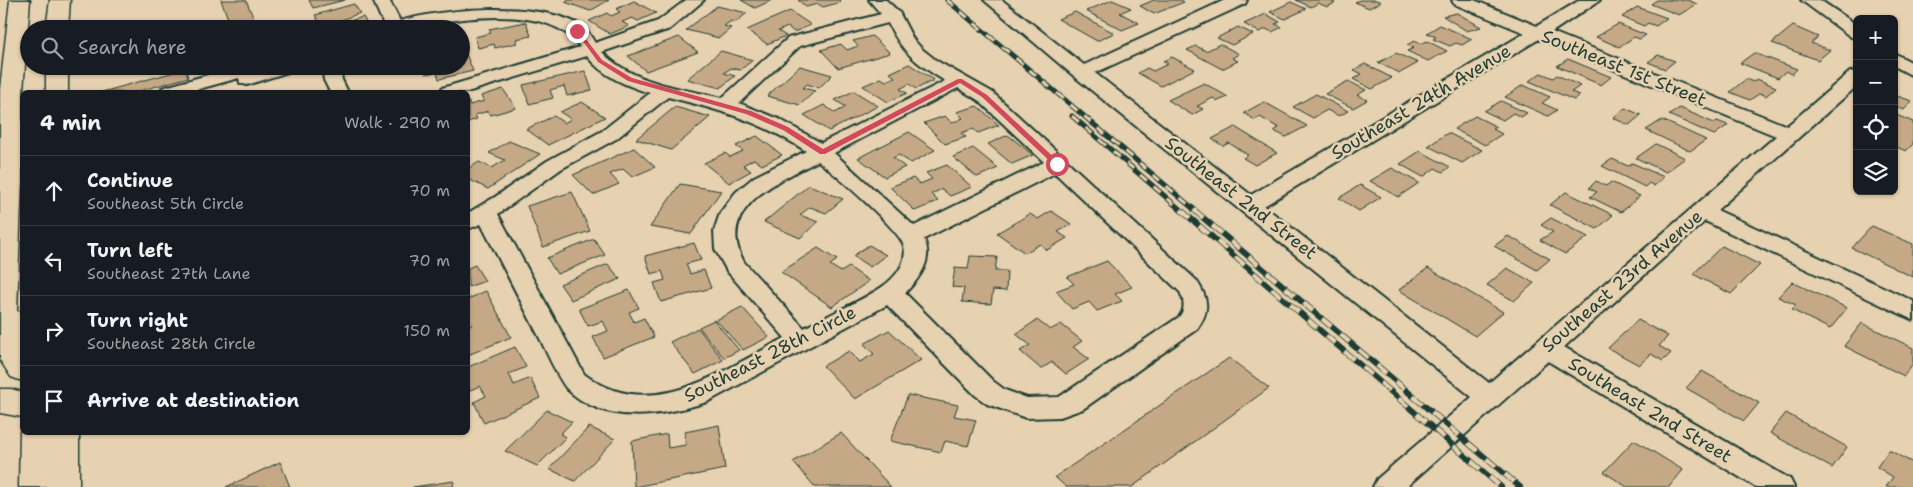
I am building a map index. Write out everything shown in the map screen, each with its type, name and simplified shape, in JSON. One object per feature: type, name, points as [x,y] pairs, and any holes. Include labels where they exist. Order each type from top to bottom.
[{"type":"main road","points":[[0,349],[11,141],[10,104],[20,0]]},
{"type":"main road","points":[[58,20],[60,0]]},
{"type":"main road","points":[[57,75],[57,90]]},
{"type":"main road","points":[[4,270],[16,274],[19,282],[17,364],[20,367]]},
{"type":"main road","points":[[0,401],[11,401],[20,404]]},
{"type":"main road","points":[[36,487],[37,435]]},
{"type":"main road","points":[[62,435],[62,487]]},
{"type":"street","points":[[381,0],[389,20]]},
{"type":"street","points":[[456,90],[590,50],[664,25],[696,0]]},
{"type":"street","points":[[877,0],[893,16],[905,41],[916,53],[931,65],[985,96],[1188,286],[1197,305],[1195,315],[1188,323],[1074,402],[1043,409],[1026,408],[996,397],[984,388],[890,293]]},
{"type":"street","name":"Southeast 2nd Street","points":[[992,0],[1489,397]]},
{"type":"street","points":[[1081,72],[1239,0]]},
{"type":"street","name":"Southeast 1st Street","points":[[1460,0],[1789,134]]},
{"type":"street","name":"Southeast 24th Avenue","points":[[1250,205],[1592,0]]},
{"type":"street","points":[[1809,0],[1853,30]]},
{"type":"street","points":[[432,20],[481,10],[539,6],[581,36],[600,61],[613,71],[630,79],[665,90],[726,105],[785,128],[823,152],[910,236],[1057,164]]},
{"type":"street","points":[[726,105],[794,42],[893,16]]},
{"type":"street","points":[[1898,57],[1913,53]]},
{"type":"street","points":[[1897,60],[1913,71]]},
{"type":"street","points":[[176,90],[228,75]]},
{"type":"street","points":[[208,90],[258,75]]},
{"type":"street","points":[[332,75],[338,90]]},
{"type":"street","name":"Southeast 23rd Avenue","points":[[1387,487],[1853,79]]},
{"type":"street","points":[[801,340],[735,266],[726,249],[725,231],[732,213],[752,189],[772,176],[823,152],[960,80]]},
{"type":"street","points":[[477,217],[534,178],[609,135],[665,90]]},
{"type":"street","points":[[1702,211],[1913,311]]},
{"type":"street","name":"Southeast 28th Circle","points":[[477,217],[568,371],[585,390],[598,397],[612,402],[646,406],[682,400],[698,395],[890,293],[904,282],[915,263],[916,244],[910,236]]},
{"type":"street","name":"Southeast 2nd Street","points":[[1546,348],[1780,487]]},
{"type":"building","points":[[221,0],[246,0],[254,20],[229,20]]},
{"type":"building","points":[[309,0],[345,0],[313,8]]},
{"type":"building","points":[[569,0],[609,0],[590,11],[565,2]]},
{"type":"building","points":[[741,0],[772,0],[755,8]]},
{"type":"building","points":[[798,0],[839,0],[841,2],[823,7],[818,4],[806,7]]},
{"type":"building","points":[[1112,0],[1131,8],[1120,13],[1139,23],[1122,30],[1086,11]]},
{"type":"building","points":[[1154,0],[1181,0],[1184,2],[1154,14],[1140,6]]},
{"type":"building","points":[[1296,0],[1328,0],[1335,3],[1327,7],[1318,3],[1311,7]]},
{"type":"building","points":[[1360,0],[1376,0],[1381,2],[1369,8],[1355,2]]},
{"type":"building","points":[[1657,0],[1688,0],[1697,4],[1679,15],[1651,4]]},
{"type":"building","points":[[634,1],[656,13],[638,21],[632,18],[622,22],[629,26],[610,34],[589,21],[607,13],[611,16],[620,12],[616,9]]},
{"type":"building","points":[[1291,2],[1306,9],[1285,19],[1270,12]]},
{"type":"building","points":[[354,4],[360,13],[342,20],[318,20],[315,15]]},
{"type":"building","points":[[717,6],[747,13],[736,22],[731,21],[724,26],[731,28],[719,38],[686,30]]},
{"type":"building","points":[[1637,7],[1667,18],[1656,26],[1648,23],[1644,26],[1622,17]]},
{"type":"building","points":[[790,11],[811,25],[794,32],[788,27],[778,31],[786,36],[767,44],[747,30]]},
{"type":"building","points":[[1075,12],[1114,33],[1097,41],[1058,19]]},
{"type":"building","points":[[1457,13],[1481,27],[1467,31],[1443,16]]},
{"type":"building","points":[[1266,14],[1280,22],[1275,24],[1282,27],[1272,32],[1266,29],[1259,32],[1244,24]]},
{"type":"building","points":[[363,17],[365,20],[352,20]]},
{"type":"building","points":[[526,22],[531,36],[516,39],[517,43],[495,48],[494,44],[478,48],[475,37],[491,33],[489,29]]},
{"type":"building","points":[[1618,24],[1646,35],[1640,39],[1634,37],[1619,47],[1596,37]]},
{"type":"building","points":[[1440,25],[1472,39],[1462,45],[1456,43],[1450,46],[1433,39],[1436,37],[1427,33]]},
{"type":"building","points":[[1793,26],[1818,37],[1811,43],[1830,50],[1818,60],[1772,43]]},
{"type":"building","points":[[1238,27],[1253,34],[1232,45],[1217,38]]},
{"type":"building","points":[[872,36],[890,53],[838,68],[821,50],[841,44],[847,50],[858,46],[853,41]]},
{"type":"building","points":[[679,37],[698,52],[646,71],[628,56]]},
{"type":"building","points":[[1414,41],[1421,44],[1427,41],[1447,51],[1428,61],[1407,51],[1414,48],[1407,45]]},
{"type":"building","points":[[1220,44],[1239,54],[1232,58],[1238,61],[1222,69],[1187,50],[1196,46],[1206,51]]},
{"type":"building","points":[[721,51],[753,60],[740,70],[731,68],[724,73],[735,76],[720,88],[687,79]]},
{"type":"building","points":[[1396,53],[1418,63],[1400,73],[1378,63]]},
{"type":"building","points":[[1754,53],[1797,69],[1792,74],[1786,71],[1778,78],[1740,63]]},
{"type":"building","points":[[1658,55],[1675,61],[1665,69],[1648,62]]},
{"type":"building","points":[[1172,57],[1195,69],[1161,86],[1138,73],[1147,68],[1153,71],[1168,64],[1163,61]]},
{"type":"building","points":[[1568,59],[1611,77],[1601,85],[1557,66]]},
{"type":"building","points":[[909,64],[934,80],[916,89],[909,84],[900,89],[907,93],[888,102],[863,86],[881,78],[886,81],[895,77],[890,73]]},
{"type":"building","points":[[1365,64],[1392,78],[1372,89],[1353,79],[1362,74],[1354,70]]},
{"type":"building","points":[[800,66],[832,75],[819,88],[807,84],[803,88],[815,91],[800,105],[767,96]]},
{"type":"building","points":[[585,71],[592,90],[567,96],[564,86],[550,90],[553,98],[529,104],[523,85]]},
{"type":"building","points":[[1541,73],[1553,78],[1557,75],[1580,86],[1571,92],[1580,95],[1574,100],[1529,81]]},
{"type":"building","points":[[163,75],[187,75],[188,77],[143,90],[109,90]]},
{"type":"building","points":[[438,75],[456,75],[439,79]]},
{"type":"building","points":[[1746,79],[1753,82],[1757,79],[1776,87],[1766,96],[1760,93],[1750,100],[1730,92]]},
{"type":"building","points":[[1348,81],[1366,90],[1357,95],[1367,100],[1353,108],[1325,94]]},
{"type":"building","points":[[1204,83],[1228,97],[1218,101],[1213,98],[1197,106],[1203,109],[1192,115],[1168,100]]},
{"type":"building","points":[[1523,85],[1550,97],[1542,103],[1557,110],[1548,116],[1505,97]]},
{"type":"building","points":[[503,89],[516,108],[491,115],[488,111],[475,115],[477,119],[470,121],[470,105],[484,101],[481,96]]},
{"type":"building","points":[[854,91],[878,106],[829,131],[804,115],[824,105],[835,113],[846,107],[835,100]]},
{"type":"building","points":[[1316,94],[1348,111],[1339,116],[1327,110],[1313,118],[1293,107]]},
{"type":"building","points":[[1898,96],[1912,101],[1904,110],[1898,108]]},
{"type":"building","points":[[1501,101],[1527,113],[1521,117],[1513,113],[1503,120],[1484,111]]},
{"type":"building","points":[[582,102],[605,117],[548,145],[526,129],[554,116],[564,123],[571,119],[560,112]]},
{"type":"building","points":[[1264,102],[1307,126],[1286,137],[1274,131],[1279,128],[1260,117],[1255,120],[1244,113]]},
{"type":"building","points":[[977,106],[999,125],[978,133],[973,129],[961,133],[966,137],[945,144],[924,123],[945,116],[952,123],[963,118],[957,112]]},
{"type":"building","points":[[675,107],[710,117],[671,150],[636,139]]},
{"type":"building","points":[[1625,108],[1641,115],[1629,125],[1613,118]]},
{"type":"building","points":[[1680,108],[1714,123],[1717,121],[1728,125],[1714,135],[1669,115]]},
{"type":"building","points":[[1475,116],[1497,127],[1493,129],[1502,134],[1485,145],[1454,129]]},
{"type":"building","points":[[1898,116],[1913,122],[1913,144],[1906,151],[1898,148]]},
{"type":"building","points":[[1662,120],[1706,140],[1690,151],[1646,130]]},
{"type":"building","points":[[1235,127],[1277,153],[1255,165],[1243,158],[1248,155],[1229,143],[1223,146],[1212,139]]},
{"type":"building","points":[[909,132],[935,150],[911,163],[899,155],[893,158],[905,167],[885,177],[858,158]]},
{"type":"building","points":[[1448,133],[1482,150],[1462,163],[1428,146]]},
{"type":"building","points":[[1008,135],[1033,155],[1012,164],[988,144]]},
{"type":"building","points":[[757,136],[782,155],[762,165],[754,159],[743,165],[751,171],[729,183],[704,163],[725,153],[730,157],[743,151],[736,146]]},
{"type":"building","points":[[509,141],[540,154],[488,189],[470,180],[470,168],[479,162],[492,168],[505,160],[489,153]]},
{"type":"building","points":[[1656,144],[1685,158],[1666,172],[1636,158]]},
{"type":"building","points":[[634,148],[655,167],[632,177],[623,169],[610,174],[619,184],[593,195],[573,175]]},
{"type":"building","points":[[973,148],[998,168],[977,177],[953,157]]},
{"type":"building","points":[[1420,151],[1450,167],[1443,172],[1435,168],[1423,177],[1400,164]]},
{"type":"building","points":[[1612,159],[1628,166],[1632,163],[1664,177],[1654,186],[1649,183],[1645,187],[1602,166]]},
{"type":"building","points":[[947,165],[972,187],[950,196],[942,189],[931,194],[938,201],[915,211],[890,187],[913,178],[920,184],[932,179],[926,173]]},
{"type":"building","points":[[1392,168],[1419,183],[1398,197],[1370,181]]},
{"type":"building","points":[[1596,181],[1606,186],[1611,182],[1640,196],[1621,212],[1590,197],[1597,192],[1589,188]]},
{"type":"building","points":[[680,184],[721,191],[691,234],[650,227]]},
{"type":"building","points":[[809,185],[843,199],[826,213],[810,207],[800,215],[818,222],[800,238],[764,222]]},
{"type":"building","points":[[1360,185],[1381,197],[1359,211],[1339,198]]},
{"type":"building","points":[[572,192],[590,231],[543,247],[527,206]]},
{"type":"building","points":[[1566,192],[1613,215],[1597,229],[1550,205]]},
{"type":"building","points":[[1051,211],[1071,224],[1058,232],[1067,238],[1047,250],[1040,244],[1025,253],[997,233],[1030,214],[1038,219]]},
{"type":"building","points":[[1551,218],[1588,237],[1565,254],[1540,240],[1553,232],[1541,225]]},
{"type":"building","points":[[1872,226],[1913,244],[1913,277],[1852,248]]},
{"type":"building","points":[[1508,236],[1550,259],[1537,270],[1494,246]]},
{"type":"building","points":[[594,239],[605,255],[557,274],[547,258]]},
{"type":"building","points":[[694,243],[701,260],[686,264],[690,274],[704,270],[711,288],[661,302],[654,283],[665,280],[662,271],[651,274],[645,256]]},
{"type":"building","points":[[869,245],[886,255],[870,267],[853,256]]},
{"type":"building","points":[[1722,246],[1760,265],[1731,294],[1693,274]]},
{"type":"building","points":[[818,248],[837,260],[830,265],[841,272],[849,267],[869,281],[832,307],[781,272]]},
{"type":"building","points":[[970,256],[997,257],[995,271],[1007,271],[1006,291],[993,290],[991,304],[962,302],[964,288],[952,287],[955,268],[968,269]]},
{"type":"building","points":[[1107,261],[1132,287],[1115,294],[1122,301],[1097,311],[1089,302],[1072,309],[1056,291],[1074,284],[1067,277]]},
{"type":"building","points":[[608,264],[620,279],[571,300],[560,284]]},
{"type":"building","points":[[475,265],[485,281],[470,286],[470,267]]},
{"type":"building","points":[[1428,268],[1503,312],[1475,336],[1399,290]]},
{"type":"building","points":[[1507,268],[1534,283],[1514,301],[1487,285]]},
{"type":"building","points":[[1792,282],[1847,308],[1830,329],[1792,310],[1796,305],[1778,297]]},
{"type":"building","points":[[629,290],[639,308],[629,312],[634,322],[644,318],[654,337],[603,357],[593,337],[608,331],[603,321],[588,326],[579,309]]},
{"type":"building","points":[[486,291],[511,337],[470,354],[470,326],[472,325],[470,322],[470,298]]},
{"type":"building","points":[[742,307],[769,337],[743,350],[716,320]]},
{"type":"building","points":[[714,320],[739,350],[724,358],[699,327]]},
{"type":"building","points":[[1037,320],[1050,330],[1061,324],[1082,341],[1073,347],[1089,359],[1066,374],[1052,362],[1041,369],[1020,351],[1030,345],[1016,334]]},
{"type":"building","points":[[1638,320],[1668,336],[1659,346],[1671,353],[1663,361],[1651,354],[1639,365],[1608,348]]},
{"type":"building","points":[[1862,323],[1913,348],[1913,363],[1904,376],[1844,346]]},
{"type":"building","points":[[698,328],[723,360],[695,374],[670,342]]},
{"type":"building","points":[[889,330],[921,360],[855,399],[823,366],[849,351],[860,362],[874,354],[864,344]]},
{"type":"building","points":[[515,347],[526,367],[509,374],[514,385],[530,378],[540,398],[484,423],[474,402],[486,396],[480,386],[470,390],[470,366]]},
{"type":"building","points":[[1229,358],[1269,388],[1132,487],[1066,487],[1055,477]]},
{"type":"building","points":[[1702,371],[1759,403],[1744,421],[1686,388]]},
{"type":"building","points":[[908,395],[958,405],[954,416],[976,420],[968,446],[945,441],[941,452],[890,441]]},
{"type":"building","points":[[547,410],[572,422],[560,434],[566,437],[537,466],[505,451]]},
{"type":"building","points":[[1786,413],[1847,447],[1832,468],[1770,433]]},
{"type":"building","points":[[719,425],[725,469],[634,487],[632,441],[667,434],[668,448],[686,445],[685,432]]},
{"type":"building","points":[[589,427],[615,439],[575,481],[549,469]]},
{"type":"building","points":[[841,433],[891,487],[815,487],[793,462]]},
{"type":"building","points":[[1634,440],[1683,470],[1669,487],[1627,487],[1604,472]]},
{"type":"building","points":[[1889,450],[1913,463],[1913,487],[1886,487],[1893,477],[1877,467]]},
{"type":"building","points":[[280,462],[290,487],[226,487]]},
{"type":"building","points":[[454,481],[453,487],[413,487]]},
{"type":"railway","points":[[947,0],[1196,211]]},
{"type":"railway","points":[[1072,116],[1182,211]]},
{"type":"railway","points":[[1181,210],[1501,487]]},
{"type":"railway","points":[[1194,210],[1520,487]]},
{"type":"route","points":[[577,31],[585,40],[590,50],[613,71],[650,86],[726,105],[748,113],[785,128],[823,152],[960,80],[985,96],[1057,164]]}]
